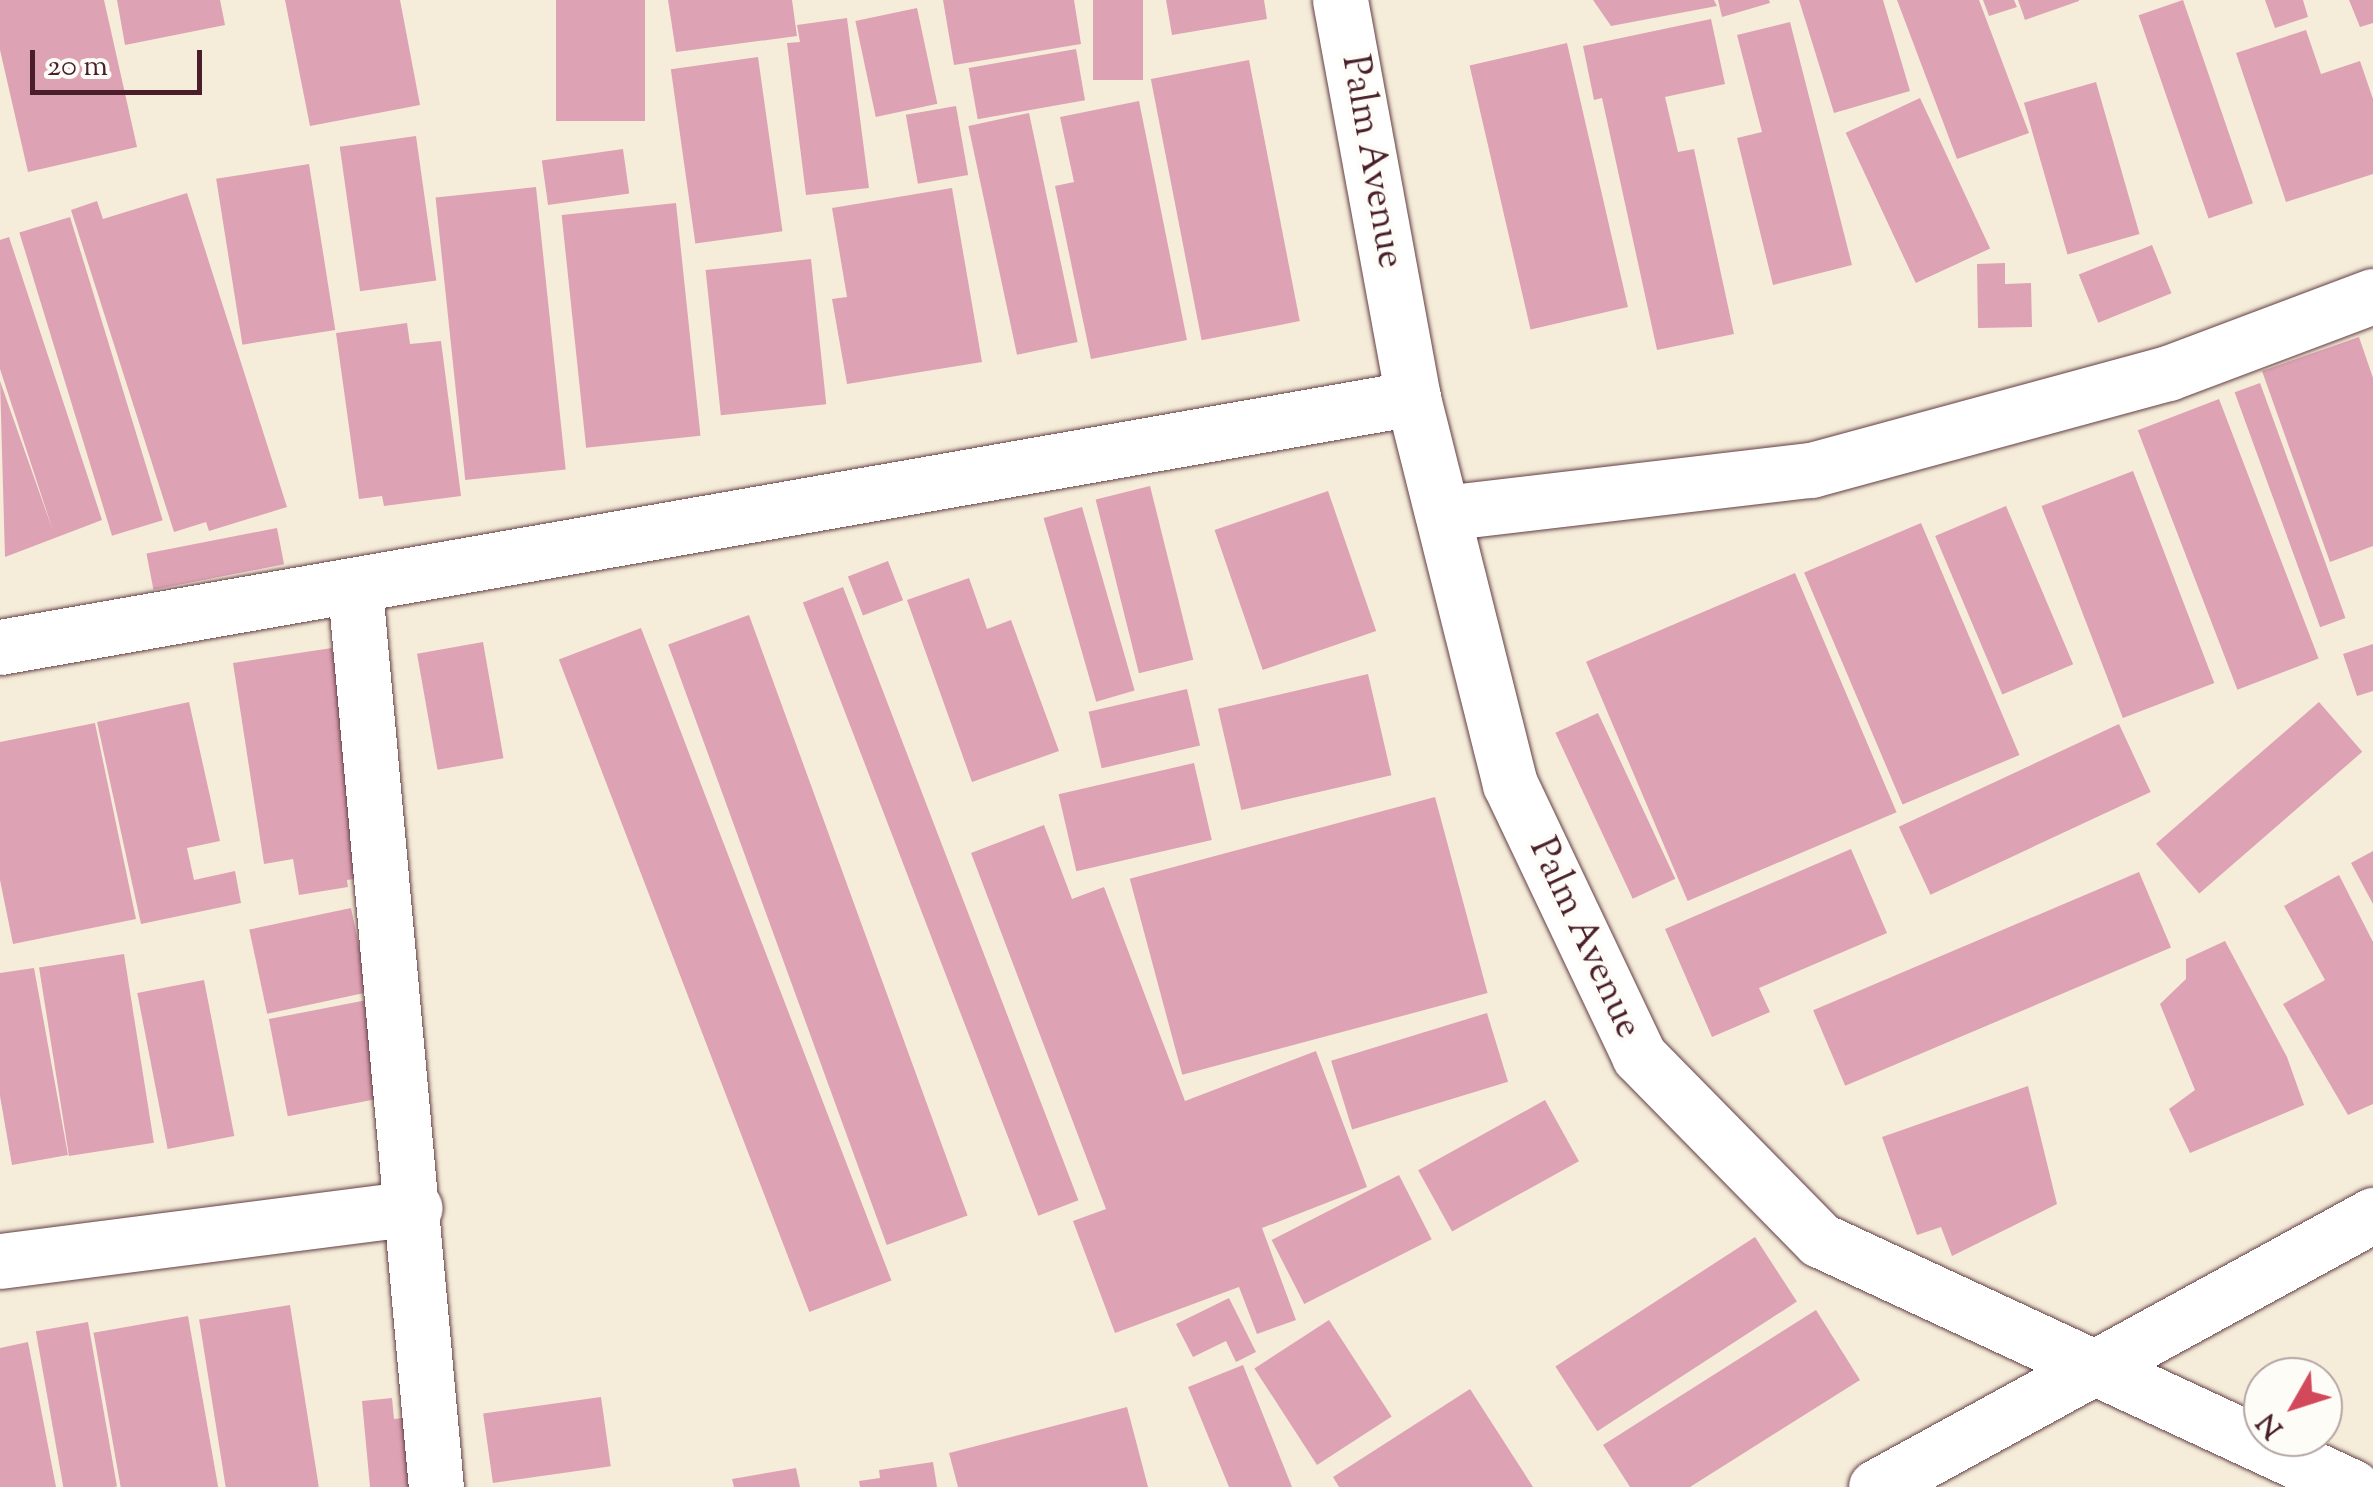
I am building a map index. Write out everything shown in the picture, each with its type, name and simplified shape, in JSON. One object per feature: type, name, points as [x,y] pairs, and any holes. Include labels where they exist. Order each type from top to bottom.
[{"type":"street","name":"Palm Avenue","points":[[1340,0],[1413,398],[1510,784],[1639,1056],[1820,1240],[2086,1368],[2352,1487]]},
{"type":"street","points":[[1443,513],[1810,470],[2168,373],[2373,296]]},
{"type":"street","points":[[0,647],[356,589],[1413,398]]},
{"type":"street","points":[[356,589],[416,1208],[436,1487]]},
{"type":"street","points":[[0,1261],[416,1208]]},
{"type":"street","points":[[1876,1487],[2086,1368],[2373,1215]]},
{"type":"building","points":[[0,0],[104,0],[137,147],[28,172],[0,50]]},
{"type":"building","points":[[117,0],[220,0],[225,25],[125,45]]},
{"type":"building","points":[[285,0],[400,0],[420,105],[310,126]]},
{"type":"building","points":[[556,0],[645,0],[645,121],[556,121]]},
{"type":"building","points":[[668,0],[792,0],[797,36],[676,52]]},
{"type":"building","points":[[943,0],[1074,0],[1081,44],[954,65]]},
{"type":"building","points":[[1093,0],[1143,0],[1143,80],[1093,80]]},
{"type":"building","points":[[1166,0],[1264,0],[1267,19],[1172,35]]},
{"type":"building","points":[[1593,0],[1714,0],[1717,6],[1611,26]]},
{"type":"building","points":[[1718,0],[1769,0],[1770,3],[1722,17]]},
{"type":"building","points":[[1799,0],[1883,0],[1910,91],[1834,113]]},
{"type":"building","points":[[1897,0],[1979,0],[2029,133],[1957,159]]},
{"type":"building","points":[[1983,0],[2014,0],[2017,7],[1989,16]]},
{"type":"building","points":[[2018,0],[2079,0],[2079,1],[2025,20]]},
{"type":"building","points":[[2183,0],[2253,203],[2209,219],[2139,15]]},
{"type":"building","points":[[2265,0],[2303,0],[2308,17],[2275,28]]},
{"type":"building","points":[[2349,0],[2373,0],[2373,23],[2360,27]]},
{"type":"building","points":[[917,8],[937,104],[876,117],[855,21]]},
{"type":"building","points":[[847,18],[869,188],[806,195],[787,43],[800,42],[797,25]]},
{"type":"building","points":[[1711,19],[1725,84],[1665,97],[1678,152],[1694,149],[1734,334],[1657,350],[1602,98],[1594,100],[1583,46]]},
{"type":"building","points":[[1790,22],[1852,265],[1773,285],[1737,138],[1762,132],[1737,35]]},
{"type":"building","points":[[2306,30],[2321,74],[2360,61],[2373,99],[2373,174],[2286,202],[2236,53]]},
{"type":"building","points":[[1567,43],[1628,307],[1531,330],[1470,65]]},
{"type":"building","points":[[1076,49],[1085,100],[978,119],[969,68]]},
{"type":"building","points":[[758,57],[782,231],[695,244],[671,69]]},
{"type":"building","points":[[1249,60],[1300,321],[1202,340],[1151,79]]},
{"type":"building","points":[[2096,82],[2140,234],[2067,255],[2024,103]]},
{"type":"building","points":[[1920,98],[1990,248],[1916,283],[1846,133]]},
{"type":"building","points":[[1139,101],[1187,340],[1091,359],[1055,186],[1074,182],[1060,117]]},
{"type":"building","points":[[956,106],[968,175],[918,184],[906,115]]},
{"type":"building","points":[[1029,113],[1078,342],[1017,355],[968,126]]},
{"type":"building","points":[[416,136],[436,281],[360,291],[340,147]]},
{"type":"building","points":[[623,149],[629,194],[548,205],[542,160]]},
{"type":"building","points":[[309,164],[335,330],[242,345],[216,179]]},
{"type":"building","points":[[536,187],[566,469],[465,480],[436,198]]},
{"type":"building","points":[[952,188],[982,362],[847,384],[832,299],[847,297],[832,208]]},
{"type":"building","points":[[187,193],[287,507],[209,531],[206,522],[174,532],[71,210],[97,201],[103,219]]},
{"type":"building","points":[[676,203],[700,436],[586,448],[562,215]]},
{"type":"building","points":[[70,217],[163,520],[112,536],[19,232]]},
{"type":"building","points":[[9,237],[102,520],[5,557],[0,381],[53,531],[0,369],[0,240]]},
{"type":"building","points":[[2152,245],[2171,293],[2098,323],[2079,275]]},
{"type":"building","points":[[811,259],[826,404],[721,415],[706,270]]},
{"type":"building","points":[[2005,263],[2005,284],[2031,283],[2032,327],[1978,328],[1977,264]]},
{"type":"building","points":[[407,323],[410,344],[441,341],[461,496],[384,506],[382,496],[359,499],[336,333]]},
{"type":"building","points":[[2359,337],[2373,378],[2373,546],[2330,562],[2262,371]]},
{"type":"building","points":[[2260,383],[2346,618],[2320,627],[2235,392]]},
{"type":"building","points":[[2219,399],[2319,659],[2237,690],[2138,430]]},
{"type":"building","points":[[2133,471],[2214,683],[2123,718],[2042,506]]},
{"type":"building","points":[[1150,486],[1193,660],[1139,673],[1096,500]]},
{"type":"building","points":[[1328,491],[1376,631],[1263,670],[1215,530]]},
{"type":"building","points":[[2006,506],[2073,664],[2002,694],[1935,536]]},
{"type":"building","points":[[1082,507],[1135,691],[1096,702],[1044,518]]},
{"type":"building","points":[[1921,523],[2019,755],[1903,805],[1804,573]]},
{"type":"building","points":[[277,528],[284,564],[154,590],[146,553]]},
{"type":"building","points":[[888,561],[903,600],[863,616],[848,576]]},
{"type":"building","points":[[1795,573],[1897,812],[1688,901],[1586,662]]},
{"type":"building","points":[[969,578],[987,629],[1011,620],[1059,751],[972,782],[907,600]]},
{"type":"building","points":[[843,587],[1078,1200],[1038,1216],[803,602]]},
{"type":"building","points":[[749,615],[968,1215],[887,1245],[668,644]]},
{"type":"building","points":[[641,628],[891,1281],[809,1312],[559,660]]},
{"type":"building","points":[[483,642],[503,758],[438,770],[417,654]]},
{"type":"building","points":[[2373,644],[2373,691],[2357,696],[2343,654]]},
{"type":"building","points":[[332,648],[367,877],[347,880],[348,887],[299,895],[293,859],[264,864],[233,663]]},
{"type":"building","points":[[1368,674],[1391,775],[1241,810],[1218,709]]},
{"type":"building","points":[[1187,689],[1200,746],[1102,768],[1089,712]]},
{"type":"building","points":[[189,702],[220,841],[187,848],[194,880],[235,871],[241,903],[141,924],[97,722]]},
{"type":"building","points":[[2319,702],[2362,752],[2199,894],[2156,844]]},
{"type":"building","points":[[1598,713],[1675,879],[1633,899],[1555,733]]},
{"type":"building","points":[[95,723],[136,919],[13,944],[0,880],[0,742]]},
{"type":"building","points":[[2119,724],[2151,792],[1930,895],[1899,827]]},
{"type":"building","points":[[1194,763],[1212,840],[1076,871],[1059,794]]},
{"type":"building","points":[[1435,797],[1488,993],[1182,1075],[1130,879]]},
{"type":"building","points":[[1044,825],[1072,899],[1104,887],[1185,1101],[1316,1051],[1367,1187],[1262,1228],[1296,1320],[1257,1334],[1239,1287],[1115,1333],[1073,1221],[1106,1209],[971,853]]},
{"type":"building","points":[[1851,849],[1887,933],[1759,988],[1770,1012],[1712,1037],[1665,929]]},
{"type":"building","points":[[2373,851],[2373,904],[2351,863]]},
{"type":"building","points":[[2139,872],[2171,947],[1845,1086],[1813,1010]]},
{"type":"building","points":[[2339,875],[2373,942],[2373,1104],[2348,1115],[2283,1004],[2325,980],[2284,906]]},
{"type":"building","points":[[351,908],[369,992],[267,1014],[249,930]]},
{"type":"building","points":[[2225,941],[2287,1057],[2304,1105],[2190,1153],[2169,1109],[2195,1090],[2160,1004],[2186,979],[2186,959]]},
{"type":"building","points":[[124,954],[154,1143],[69,1156],[39,967]]},
{"type":"building","points":[[34,968],[68,1155],[12,1165],[0,1096],[0,973]]},
{"type":"building","points":[[204,980],[234,1136],[168,1149],[137,993]]},
{"type":"building","points":[[367,1000],[386,1097],[288,1116],[269,1019]]},
{"type":"building","points":[[1487,1013],[1508,1082],[1352,1130],[1331,1061]]},
{"type":"building","points":[[2028,1086],[2057,1204],[1952,1256],[1941,1227],[1917,1235],[1882,1137]]},
{"type":"building","points":[[1545,1100],[1579,1161],[1452,1232],[1418,1170]]},
{"type":"building","points":[[1399,1175],[1432,1239],[1304,1304],[1272,1240]]},
{"type":"building","points":[[1755,1237],[1797,1302],[1597,1431],[1555,1367]]},
{"type":"building","points":[[1229,1298],[1256,1352],[1236,1362],[1226,1341],[1193,1357],[1176,1324]]},
{"type":"building","points":[[290,1305],[319,1487],[226,1487],[199,1319]]},
{"type":"building","points":[[1816,1310],[1860,1380],[1690,1487],[1630,1487],[1603,1445]]},
{"type":"building","points":[[188,1316],[218,1487],[121,1487],[93,1333]]},
{"type":"building","points":[[1329,1320],[1392,1416],[1317,1465],[1254,1368]]},
{"type":"building","points":[[88,1322],[117,1486],[63,1487],[36,1331]]},
{"type":"building","points":[[28,1342],[56,1487],[0,1487],[0,1348]]},
{"type":"building","points":[[1243,1365],[1292,1487],[1229,1487],[1188,1387]]},
{"type":"building","points":[[1470,1389],[1533,1487],[1339,1487],[1333,1477]]},
{"type":"building","points":[[601,1397],[611,1466],[493,1483],[483,1414]]},
{"type":"building","points":[[392,1398],[394,1419],[412,1417],[420,1487],[370,1487],[362,1401]]},
{"type":"building","points":[[1127,1407],[1148,1487],[958,1487],[949,1453]]},
{"type":"building","points":[[933,1462],[937,1487],[860,1487],[859,1481],[880,1478],[879,1470]]},
{"type":"building","points":[[796,1468],[800,1487],[734,1487],[732,1479]]}]
